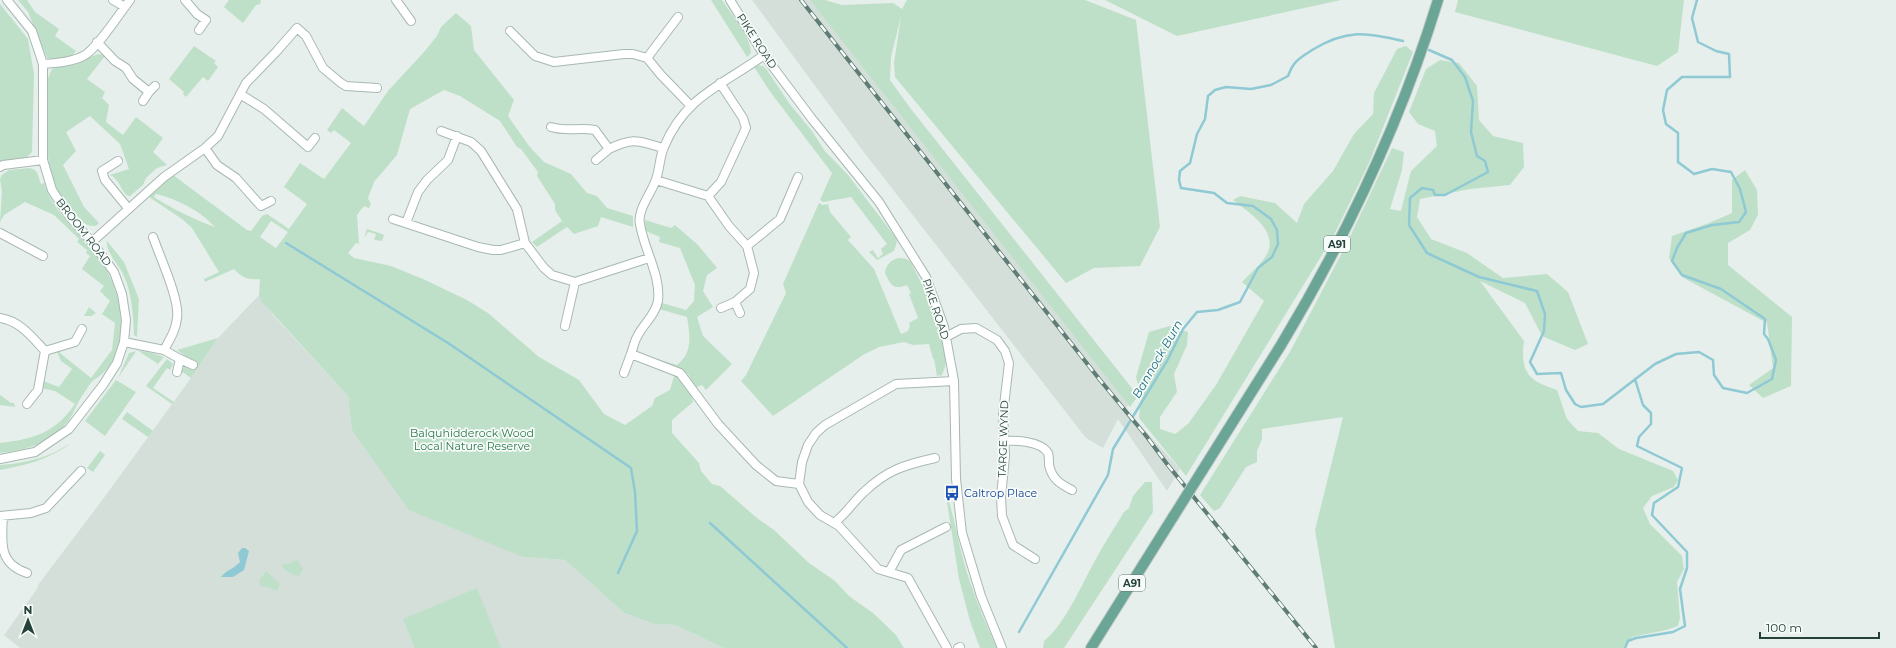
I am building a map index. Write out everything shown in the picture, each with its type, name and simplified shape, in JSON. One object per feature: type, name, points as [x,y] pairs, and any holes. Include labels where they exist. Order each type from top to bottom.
[{"type":"main road","name":"A91","points":[[1091,648],[1281,344],[1340,240],[1372,173],[1408,89],[1438,0]]},
{"type":"street","name":"BROOM ROAD","points":[[0,459],[36,452],[69,429],[117,363],[124,342],[126,320],[122,294],[114,272],[92,242],[69,216],[52,190],[43,160],[43,64],[32,31],[7,0]]},
{"type":"street","points":[[113,0],[124,7]]},
{"type":"street","points":[[43,64],[70,60],[85,55],[130,0]]},
{"type":"street","points":[[186,0],[197,14],[206,20],[200,30]]},
{"type":"street","points":[[396,0],[411,21]]},
{"type":"street","name":"PIKE ROAD","points":[[730,0],[764,56],[812,119],[879,202],[926,277],[946,337],[954,381],[956,479],[962,533],[981,596],[1002,648]]},
{"type":"street","points":[[647,58],[678,17]]},
{"type":"street","points":[[92,242],[164,176],[205,148],[218,136],[246,83],[276,52],[296,28],[306,36],[323,68],[341,83],[346,86],[377,88]]},
{"type":"street","points":[[510,32],[535,56],[554,62],[624,54],[632,54],[647,58],[690,105]]},
{"type":"street","points":[[97,42],[115,60],[126,68],[133,79],[152,89],[143,101]]},
{"type":"street","points":[[624,373],[637,337],[646,326],[657,306],[657,279],[639,223],[644,207],[656,180],[663,148],[680,116],[690,105],[764,56]]},
{"type":"street","points":[[708,196],[721,182],[746,128],[743,118],[720,84]]},
{"type":"street","points":[[240,94],[264,110],[305,150],[314,138]]},
{"type":"street","points":[[551,127],[570,130],[588,128],[594,130],[609,149]]},
{"type":"street","points":[[441,131],[471,142],[481,151],[517,209],[525,243],[544,268],[552,275],[575,282],[649,258]]},
{"type":"street","points":[[406,223],[418,192],[427,180],[448,160],[456,136]]},
{"type":"street","points":[[596,160],[609,149],[625,141],[634,140],[663,148]]},
{"type":"street","points":[[205,148],[218,165],[236,178],[261,206],[271,200]]},
{"type":"street","points":[[0,167],[3,165],[43,160]]},
{"type":"street","points":[[118,161],[102,171],[105,180],[128,208]]},
{"type":"street","points":[[747,246],[780,219],[798,177]]},
{"type":"street","points":[[656,180],[708,196],[729,226],[747,246],[754,273],[750,289],[735,302],[721,308]]},
{"type":"street","points":[[393,219],[478,247],[493,250],[501,250],[525,243]]},
{"type":"street","points":[[0,233],[43,256]]},
{"type":"street","points":[[153,238],[177,303],[178,317],[174,332],[164,350]]},
{"type":"street","points":[[565,326],[575,282]]},
{"type":"street","points":[[735,302],[740,313]]},
{"type":"street","points":[[0,318],[8,319],[28,331],[45,351]]},
{"type":"street","name":"TARGE WYND","points":[[946,337],[961,329],[976,328],[997,340],[1005,351],[1009,363],[1003,414],[1003,441],[1005,456],[1000,497],[1002,516],[1013,545],[1035,559]]},
{"type":"street","points":[[45,351],[74,342],[82,329]]},
{"type":"street","points":[[124,342],[164,350],[193,365]]},
{"type":"street","points":[[28,404],[38,390],[45,351]]},
{"type":"street","points":[[631,354],[680,373],[718,424],[756,465],[776,481],[799,484]]},
{"type":"street","points":[[177,372],[180,359]]},
{"type":"street","points":[[947,648],[908,578],[878,569],[839,526],[820,515],[808,502],[799,484],[802,462],[808,446],[816,433],[826,425],[896,384],[954,381]]},
{"type":"street","points":[[1003,441],[1018,440],[1040,446],[1048,453],[1053,477],[1060,484],[1072,490]]},
{"type":"street","points":[[834,524],[846,515],[863,492],[890,472],[903,466],[935,458]]},
{"type":"street","points":[[27,573],[14,570],[4,562],[1,554],[1,516],[31,513],[46,508],[81,471]]},
{"type":"street","points":[[889,572],[901,550],[946,527]]},
{"type":"shaded area","points":[[752,0],[825,0],[1130,386],[1134,393],[1126,409],[1180,469],[1167,491],[1118,419],[1103,448],[1086,438],[863,151]]},
{"type":"shaded area","points":[[259,295],[272,314],[348,396],[352,430],[523,557],[565,560],[624,613],[655,624],[675,625],[724,648],[20,648],[4,635],[37,589],[38,585],[103,499],[191,378],[218,338]]},
{"type":"green space","points":[[18,0],[27,0],[35,12],[59,29],[55,36],[76,51],[72,56],[52,60],[47,58],[28,12]]},
{"type":"green space","points":[[229,0],[261,0],[260,4],[256,5],[243,23],[224,7]]},
{"type":"green space","points":[[711,0],[722,0],[740,26],[748,40],[750,47],[751,53],[747,57]]},
{"type":"green space","points":[[810,0],[825,0],[842,5],[893,3],[902,9],[907,0],[1085,0],[1136,20],[1160,227],[1140,266],[1094,268],[1066,283],[895,77],[894,63],[901,16],[891,57],[890,80],[913,112],[1138,396],[1130,407]]},
{"type":"green space","points":[[1105,0],[1341,0],[1177,36]]},
{"type":"green space","points":[[1458,0],[1684,0],[1678,52],[1657,66],[1455,12]]},
{"type":"green space","points":[[0,4],[28,39],[34,74],[32,152],[26,158],[0,162]]},
{"type":"green space","name":"Balquhidderock Wood Local Nature Reserve","points":[[456,13],[471,26],[474,50],[514,100],[508,116],[529,146],[544,162],[571,174],[587,193],[597,196],[607,208],[633,216],[633,227],[601,217],[598,226],[574,234],[567,227],[537,247],[532,242],[562,221],[555,210],[555,204],[537,176],[538,172],[521,149],[517,147],[500,121],[460,96],[444,90],[410,109],[397,155],[374,182],[368,198],[371,204],[369,208],[364,206],[357,215],[359,244],[356,243],[348,253],[354,258],[391,266],[423,279],[467,300],[488,313],[539,357],[579,380],[604,414],[625,425],[652,406],[655,398],[670,390],[674,376],[655,368],[674,374],[685,384],[689,390],[693,402],[672,420],[672,433],[699,463],[701,471],[712,484],[720,486],[757,518],[774,530],[809,563],[835,581],[849,596],[873,613],[896,635],[904,648],[724,648],[675,625],[655,624],[624,613],[565,560],[523,557],[409,510],[352,430],[348,396],[262,302],[259,295],[260,279],[246,278],[234,269],[205,282],[204,279],[219,272],[192,228],[182,219],[149,197],[173,175],[247,230],[251,231],[262,216],[267,214],[289,229],[307,204],[284,187],[300,163],[324,179],[351,143],[334,130],[331,133],[327,130],[342,108],[364,126],[388,91],[424,52],[437,36],[441,27]],"holes":[[[156,194],[188,206],[203,216],[215,227],[192,218],[169,206],[154,197]],[[271,221],[288,232],[276,248],[260,237]]]},
{"type":"green space","points":[[194,46],[216,61],[214,63],[218,67],[208,81],[203,77],[186,97],[183,94],[184,92],[169,79]]},
{"type":"green space","points":[[1406,46],[1413,52],[1369,163],[1333,237],[1186,476],[1139,418],[1141,395],[1136,377],[1149,332],[1170,326],[1188,332],[1187,345],[1174,374],[1177,392],[1160,417],[1160,429],[1175,434],[1188,424],[1216,385],[1264,301],[1242,282],[1265,258],[1270,245],[1269,237],[1260,222],[1233,200],[1240,196],[1275,203],[1297,223],[1304,204],[1333,171],[1354,134],[1373,114],[1374,93],[1397,49]]},
{"type":"green space","points":[[99,54],[105,56],[87,79],[105,92],[102,98],[109,105],[106,122],[123,135],[136,117],[163,138],[153,152],[167,165],[157,168],[146,178],[143,185],[130,196],[123,191],[117,180],[110,175],[129,169],[120,144],[90,116],[66,132],[76,151],[63,165],[84,207],[99,223],[96,226],[92,226],[84,222],[65,204],[57,190],[48,159],[46,127],[48,78],[52,69]]},
{"type":"green space","points":[[1440,60],[1459,63],[1477,86],[1479,120],[1493,136],[1523,143],[1524,167],[1510,185],[1470,189],[1420,199],[1417,217],[1431,239],[1467,253],[1503,278],[1547,274],[1568,292],[1588,344],[1575,350],[1542,336],[1525,303],[1480,281],[1524,341],[1523,360],[1528,374],[1539,383],[1557,390],[1567,419],[1578,431],[1598,433],[1619,449],[1673,471],[1678,480],[1674,487],[1652,496],[1643,508],[1650,524],[1682,556],[1684,569],[1677,582],[1680,618],[1678,626],[1632,637],[1623,648],[1335,648],[1315,530],[1343,417],[1262,429],[1262,439],[1257,451],[1257,462],[1246,467],[1220,508],[1214,511],[1200,495],[1291,350],[1346,245],[1392,148],[1404,152],[1402,170],[1390,209],[1401,211],[1411,171],[1437,146],[1435,131],[1418,124],[1409,112],[1426,69]]},
{"type":"green space","points":[[756,65],[763,66],[767,70],[789,103],[812,131],[824,150],[848,175],[896,238],[897,242],[894,251],[877,260],[869,252],[873,250],[878,258],[883,254],[881,249],[887,244],[851,197],[823,202],[820,200],[832,173],[771,93],[754,67]]},
{"type":"green space","points":[[30,168],[37,172],[41,184],[44,183],[57,209],[98,256],[106,270],[113,284],[118,300],[121,315],[121,331],[118,347],[112,362],[105,372],[93,380],[90,384],[65,425],[52,437],[36,445],[0,453],[0,443],[33,437],[43,433],[60,422],[75,404],[55,391],[41,388],[43,381],[59,387],[72,369],[61,361],[57,352],[60,351],[60,353],[91,378],[112,350],[115,323],[102,314],[110,301],[100,291],[104,286],[82,269],[90,256],[86,253],[87,250],[77,242],[79,239],[54,215],[25,202],[4,215],[0,222],[2,192],[0,179],[2,175],[9,170]]},
{"type":"green space","points":[[1745,170],[1757,190],[1758,215],[1750,230],[1728,243],[1728,265],[1792,317],[1791,386],[1763,398],[1749,385],[1773,368],[1767,323],[1682,277],[1669,258],[1672,236],[1732,213],[1732,180]]},
{"type":"green space","points":[[819,203],[823,205],[828,204],[830,212],[851,237],[848,240],[874,269],[901,334],[908,331],[910,326],[909,323],[918,318],[909,294],[911,293],[907,285],[898,287],[893,286],[885,273],[888,265],[898,258],[910,261],[923,286],[937,319],[945,353],[945,367],[940,377],[940,375],[937,376],[934,359],[929,344],[913,345],[904,342],[879,347],[863,355],[773,416],[741,381],[746,375],[786,293],[783,284]]},
{"type":"green space","points":[[645,220],[671,228],[675,225],[698,245],[717,268],[707,275],[703,291],[713,307],[697,317],[703,336],[732,364],[706,390],[702,385],[695,388],[688,374],[659,363],[657,359],[677,365],[686,355],[689,343],[687,317],[659,309],[662,303],[686,310],[694,301],[695,285],[680,248],[659,242],[660,237],[646,231]]},
{"type":"green space","points":[[367,229],[384,235],[382,241],[374,240],[376,234],[368,232],[364,238]]},
{"type":"green space","points":[[107,241],[124,262],[139,299],[137,337],[134,335],[130,296],[126,281],[108,249]]},
{"type":"green space","points":[[89,307],[96,313],[91,316],[84,316]]},
{"type":"green space","points":[[218,338],[191,378],[181,371],[185,366],[194,368],[196,361],[185,357],[177,350]]},
{"type":"green space","points":[[136,351],[118,378],[129,353]]},
{"type":"green space","points":[[138,351],[146,352],[164,357],[158,364]]},
{"type":"green space","points":[[167,359],[173,364],[170,370],[167,368],[153,388],[174,402],[172,404],[146,386]]},
{"type":"green space","points":[[116,380],[136,392],[105,436],[85,421]]},
{"type":"green space","points":[[0,395],[11,403],[14,403],[15,407],[0,405]]},
{"type":"green space","points":[[127,412],[153,431],[148,437],[122,419]]},
{"type":"green space","points":[[70,444],[45,458],[0,470],[0,465],[34,460],[55,452]]},
{"type":"green space","points":[[100,451],[105,455],[93,472],[87,468]]},
{"type":"green space","points":[[1145,482],[1152,482],[1153,512],[1064,648],[1043,648],[1044,641],[1060,624],[1074,602],[1103,546],[1124,512],[1129,508],[1133,496]]},
{"type":"green space","points":[[947,502],[949,502],[951,508],[963,560],[971,585],[997,648],[980,648],[970,621],[959,579]]},
{"type":"green space","points":[[297,560],[303,569],[299,576],[288,572],[281,564],[288,564]]},
{"type":"green space","points":[[266,571],[280,584],[277,591],[261,586],[259,581]]},
{"type":"green space","points":[[477,588],[501,648],[415,648],[403,619]]},
{"type":"water","points":[[242,548],[249,551],[244,570],[233,577],[221,577],[240,562],[238,553]]},
{"type":"waterway","name":"Bannock Burn","points":[[1429,50],[1452,60],[1465,77],[1473,101],[1471,132],[1477,156],[1485,161],[1488,172],[1445,195],[1435,195],[1433,190],[1422,188],[1410,198],[1409,225],[1427,253],[1479,277],[1537,291],[1545,314],[1544,331],[1530,362],[1537,374],[1561,373],[1566,390],[1575,404],[1581,407],[1603,404],[1655,364],[1676,354],[1699,352],[1713,360],[1714,375],[1723,388],[1747,393],[1772,379],[1776,360],[1768,339],[1764,334],[1765,319],[1721,289],[1682,275],[1672,261],[1677,248],[1686,233],[1712,225],[1739,222],[1746,212],[1740,189],[1731,172],[1712,169],[1694,174],[1678,162],[1678,133],[1666,124],[1663,110],[1667,90],[1682,77],[1730,77],[1729,54],[1716,51],[1698,42],[1692,18],[1697,0]]},
{"type":"waterway","name":"Bannock Burn","points":[[1019,632],[1108,475],[1113,449],[1167,361],[1183,329],[1197,312],[1218,310],[1240,302],[1258,268],[1272,257],[1278,244],[1277,230],[1271,219],[1253,206],[1227,203],[1214,193],[1181,188],[1179,180],[1180,171],[1190,163],[1197,134],[1205,119],[1208,96],[1215,90],[1226,87],[1251,89],[1271,85],[1288,76],[1292,66],[1300,58],[1324,43],[1336,38],[1357,34],[1367,34],[1403,41]]},
{"type":"waterway","points":[[286,243],[448,343],[631,468],[635,492],[637,531],[618,573]]},
{"type":"waterway","points":[[1625,648],[1628,641],[1636,638],[1673,632],[1685,626],[1680,589],[1687,568],[1687,552],[1652,515],[1654,503],[1678,487],[1682,468],[1637,446],[1639,437],[1651,424],[1651,413],[1643,405],[1635,379]]},
{"type":"waterway","points":[[710,523],[847,648]]},
{"type":"railway","points":[[801,0],[1100,380],[1316,648]]},
{"type":"place","name":"Caltrop Place","points":[[952,493]]}]
